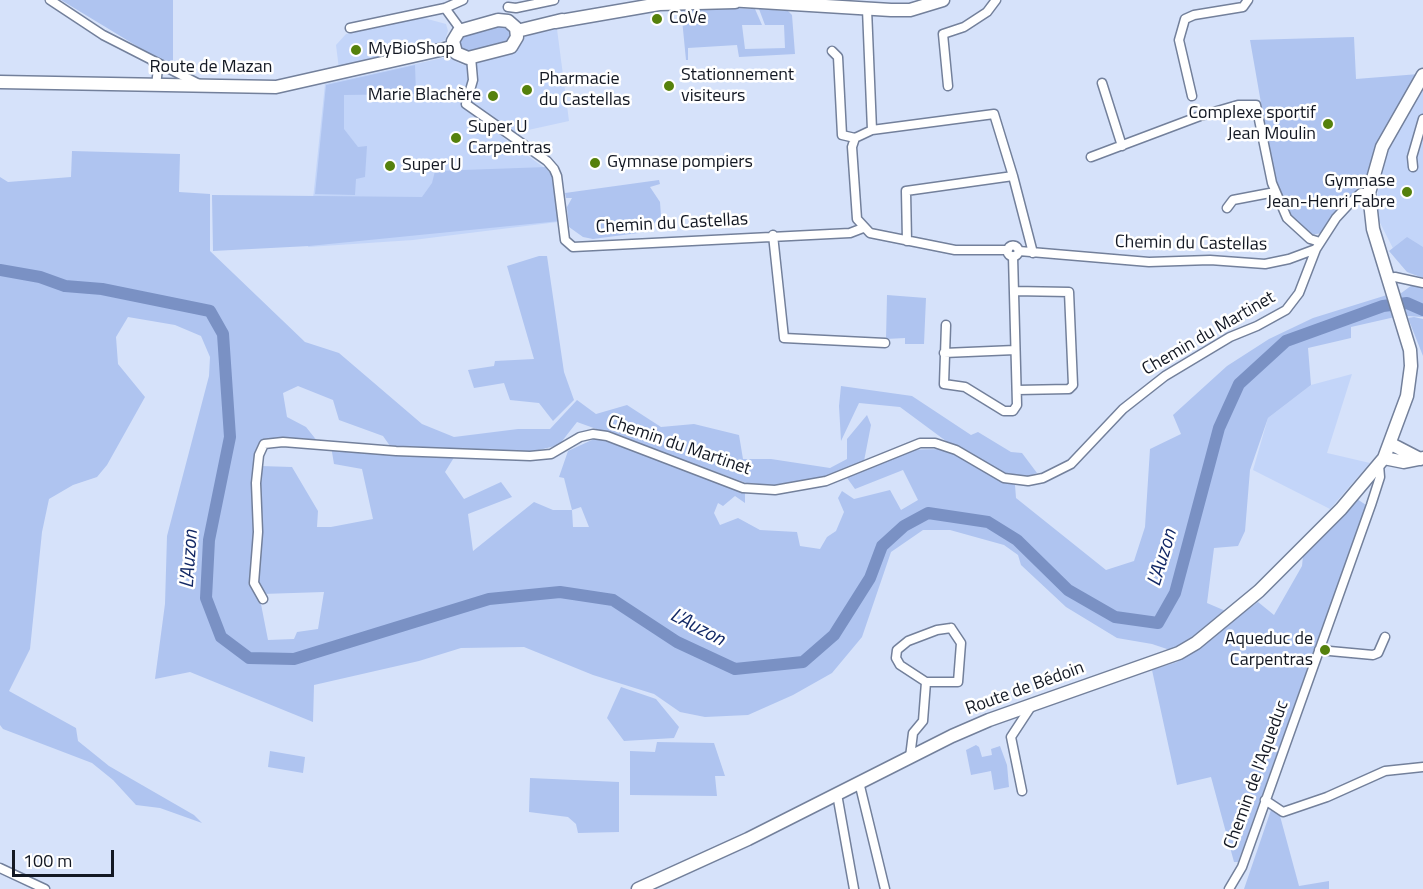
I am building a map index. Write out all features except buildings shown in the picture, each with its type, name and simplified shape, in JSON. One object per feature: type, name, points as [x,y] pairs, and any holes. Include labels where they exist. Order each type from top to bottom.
[{"type":"main road","points":[[517,31],[641,0]]},
{"type":"main road","points":[[728,0],[910,10],[943,0]]},
{"type":"main road","points":[[555,22],[659,4],[743,1]]},
{"type":"main road","points":[[504,20],[511,22],[517,31],[517,39],[511,47],[471,57],[459,55],[453,47],[453,38],[461,30],[504,20]]},
{"type":"main road","name":"Route de Mazan","points":[[0,82],[276,87],[453,47]]},
{"type":"main road","points":[[1369,193],[1383,147],[1423,75]]},
{"type":"main road","name":"Route de Bédoin","points":[[638,889],[699,862],[989,720],[1164,659],[1196,643],[1259,591],[1341,509],[1382,461],[1391,444],[1407,396],[1411,366],[1401,317],[1370,217],[1369,193]]},
{"type":"main road","points":[[1391,444],[1422,458]]},
{"type":"main road","points":[[1382,461],[1396,462],[1422,458]]},
{"type":"street","points":[[50,0],[103,35],[208,87]]},
{"type":"street","points":[[350,28],[445,8],[463,0]]},
{"type":"street","points":[[504,20],[508,3],[516,8],[554,0]]},
{"type":"street","points":[[948,86],[943,34],[964,27],[987,12],[996,0]]},
{"type":"street","points":[[1192,96],[1179,40],[1185,19],[1194,15],[1243,7],[1248,0]]},
{"type":"street","points":[[445,8],[461,30]]},
{"type":"street","points":[[867,9],[872,130]]},
{"type":"street","points":[[832,51],[838,57],[842,135],[855,138],[872,130],[990,114],[996,116],[1033,253]]},
{"type":"street","name":"Chemin du Castellas","points":[[471,57],[473,80],[466,104],[548,161],[554,169],[557,176],[565,240],[573,247],[773,235],[850,233],[863,228],[878,235],[955,250],[1033,253],[1149,262],[1216,260],[1265,264],[1289,260],[1318,245]]},
{"type":"street","points":[[152,60],[158,68],[160,86],[167,82],[166,67]]},
{"type":"street","points":[[1102,83],[1122,146]]},
{"type":"street","points":[[1091,157],[1238,105],[1256,105],[1275,192],[1287,218],[1318,245],[1349,204],[1361,194],[1369,193]]},
{"type":"street","points":[[1413,167],[1412,157],[1423,119]]},
{"type":"street","points":[[855,138],[852,147],[857,219],[863,228]]},
{"type":"street","points":[[907,241],[906,191],[1013,176]]},
{"type":"street","points":[[1227,208],[1233,200],[1275,192]]},
{"type":"street","points":[[773,235],[784,338],[885,343]]},
{"type":"street","name":"Chemin du Martinet","points":[[263,599],[255,583],[258,532],[256,483],[259,455],[264,444],[283,441],[396,451],[530,456],[551,454],[580,437],[593,434],[607,436],[743,488],[775,490],[826,481],[920,443],[935,443],[956,450],[1004,478],[1028,481],[1042,478],[1071,464],[1123,409],[1165,376],[1230,337],[1257,326],[1286,310],[1299,293],[1318,245]]},
{"type":"street","points":[[946,325],[943,380],[946,386],[968,388],[1009,413],[1016,409],[1013,252]]},
{"type":"street","points":[[1388,278],[1395,277],[1423,283]]},
{"type":"street","points":[[1014,291],[1069,292],[1073,385],[1069,388],[1017,390]]},
{"type":"street","points":[[944,353],[1015,350]]},
{"type":"street","name":"Chemin de l'Aqueduc","points":[[1228,889],[1242,867],[1380,477],[1382,461]]},
{"type":"street","points":[[951,628],[961,643],[958,682],[927,682],[900,665],[896,658],[897,650],[908,641],[937,630],[951,628]]},
{"type":"street","points":[[1319,650],[1373,655],[1378,653],[1385,637]]},
{"type":"street","points":[[916,754],[912,739],[914,730],[923,721],[927,682]]},
{"type":"street","points":[[1022,791],[1011,737],[1032,705]]},
{"type":"street","points":[[1265,800],[1283,812],[1327,797],[1384,771],[1423,767]]},
{"type":"street","points":[[860,782],[885,889]]},
{"type":"street","points":[[837,794],[854,889]]},
{"type":"street","points":[[0,868],[45,889]]},
{"type":"shaded area","points":[[61,0],[173,0],[173,68]]},
{"type":"shaded area","points":[[689,6],[755,9],[762,25],[742,25],[745,49],[785,48],[784,25],[765,25],[759,9],[788,11],[792,15],[795,54],[739,57],[737,45],[688,48],[688,60],[686,60],[681,9]]},
{"type":"shaded area","points":[[420,17],[446,24],[448,31],[445,40],[417,50],[339,69],[336,45],[346,34]]},
{"type":"shaded area","points":[[501,24],[508,26],[512,34],[507,43],[468,53],[461,50],[459,37],[475,31],[488,31],[490,27]]},
{"type":"shaded area","points":[[557,29],[569,121],[501,136],[550,172],[558,222],[413,240],[308,247],[325,84],[447,57],[463,65],[511,53],[526,36]]},
{"type":"shaded area","name":"Complexe sportif Jean Moulin","points":[[1354,37],[1356,79],[1419,74],[1376,150],[1362,188],[1322,233],[1311,235],[1293,219],[1280,196],[1272,166],[1250,40]]},
{"type":"shaded area","points":[[415,65],[416,94],[344,95],[344,129],[358,147],[367,146],[365,177],[356,179],[355,195],[315,194],[326,85]]},
{"type":"shaded area","points":[[1423,89],[1423,271],[1402,266],[1374,211],[1386,153]]},
{"type":"shaded area","points":[[72,151],[180,154],[179,192],[210,194],[210,251],[305,342],[339,353],[422,424],[454,437],[518,429],[550,429],[577,400],[596,414],[627,405],[661,427],[694,424],[739,435],[743,459],[771,459],[830,468],[847,459],[847,439],[867,415],[871,425],[864,461],[895,450],[943,449],[1015,485],[1016,498],[1106,570],[1134,561],[1145,527],[1150,449],[1181,434],[1173,415],[1227,366],[1269,339],[1313,318],[1387,295],[1395,317],[1351,327],[1351,338],[1308,348],[1311,385],[1268,418],[1250,470],[1245,531],[1238,546],[1214,548],[1207,603],[1228,612],[1173,651],[1152,644],[1117,638],[1066,607],[1021,565],[1018,555],[1004,545],[950,530],[923,530],[891,552],[862,637],[832,673],[793,695],[748,715],[705,717],[680,712],[654,694],[593,675],[524,647],[461,648],[419,661],[314,685],[313,722],[190,672],[155,679],[165,604],[167,536],[209,376],[210,357],[201,336],[175,325],[128,317],[116,337],[118,364],[145,397],[107,465],[97,477],[73,485],[49,499],[42,532],[30,649],[9,691],[76,728],[78,741],[109,766],[194,815],[202,823],[160,808],[136,805],[113,780],[92,763],[3,729],[0,725],[0,177],[8,182],[71,177]],"holes":[[[298,386],[333,400],[339,420],[383,436],[395,453],[331,446],[334,464],[362,469],[373,519],[331,527],[317,527],[318,511],[292,467],[260,466],[260,533],[256,584],[262,594],[324,592],[318,629],[297,632],[294,639],[268,640],[260,599],[252,583],[257,452],[263,441],[318,442],[306,427],[287,417],[283,393]],[[577,422],[763,489],[808,482],[842,471],[855,489],[903,470],[918,500],[901,510],[890,490],[854,499],[842,491],[838,498],[844,512],[836,531],[827,537],[820,549],[800,546],[797,532],[760,530],[738,518],[720,525],[714,513],[718,503],[723,506],[735,496],[745,503],[745,492],[609,441],[594,439],[568,451],[559,477],[564,478],[572,510],[553,510],[534,502],[473,551],[468,514],[512,497],[501,482],[464,499],[445,472],[458,451],[531,452],[559,445]],[[581,507],[589,527],[573,527],[572,510]]]},
{"type":"shaded area","points":[[547,167],[555,180],[560,221],[309,246],[213,251],[212,195],[422,197],[432,183],[435,171]]},
{"type":"shaded area","points":[[659,180],[660,184],[650,187],[660,202],[661,216],[646,232],[593,239],[583,237],[569,227],[567,207],[572,198],[566,198],[565,193]]},
{"type":"shaded area","points":[[1407,237],[1423,247],[1423,278],[1407,272],[1389,251]]},
{"type":"shaded area","points":[[539,256],[547,256],[564,372],[574,400],[553,421],[539,403],[510,400],[504,383],[474,388],[468,370],[494,366],[495,361],[534,359],[507,266]]},
{"type":"shaded area","points":[[1412,285],[1423,288],[1423,317],[1407,316],[1400,294]]},
{"type":"shaded area","points":[[887,295],[926,298],[924,344],[905,344],[905,338],[886,339]]},
{"type":"shaded area","points":[[1408,318],[1423,319],[1423,356]]},
{"type":"shaded area","points":[[1352,374],[1327,453],[1370,463],[1330,509],[1253,470],[1268,418],[1311,385]]},
{"type":"shaded area","points":[[841,386],[912,396],[971,435],[978,432],[1011,452],[1022,453],[1037,473],[1019,480],[992,467],[950,444],[900,407],[859,403],[841,441],[839,406]]},
{"type":"shaded area","points":[[1357,499],[1366,505],[1238,862],[1234,862],[1211,777],[1177,785],[1152,670],[1177,662],[1258,602],[1274,615],[1302,566],[1303,556]]},
{"type":"shaded area","points":[[621,687],[656,699],[679,727],[674,738],[624,741],[607,718]]},
{"type":"shaded area","points":[[657,742],[714,743],[725,776],[715,776],[717,796],[630,795],[630,751],[655,752]]},
{"type":"shaded area","points":[[976,745],[982,757],[992,755],[991,749],[1000,746],[1007,765],[1009,787],[994,790],[991,771],[971,775],[966,750]]},
{"type":"shaded area","points":[[270,751],[305,757],[303,773],[268,767]]},
{"type":"shaded area","points":[[530,778],[619,782],[619,832],[578,833],[576,824],[568,817],[529,812]]},
{"type":"shaded area","points":[[1272,807],[1280,816],[1299,886],[1329,881],[1329,889],[1244,889]]},
{"type":"waterway","name":"L'Auzon","points":[[0,270],[40,277],[65,286],[102,289],[210,311],[223,334],[230,437],[209,540],[206,598],[221,637],[249,658],[294,659],[489,599],[560,592],[613,600],[677,642],[735,669],[803,662],[834,635],[870,578],[882,546],[904,526],[928,513],[988,522],[1017,540],[1068,590],[1115,617],[1158,623],[1175,593],[1219,428],[1239,384],[1286,341],[1383,306],[1407,303],[1423,310]]},
{"type":"place","name":"CoVe","points":[[657,19]]},
{"type":"place","name":"MyBioShop","points":[[356,50]]},
{"type":"place","name":"Stationnement visiteurs","points":[[669,86]]},
{"type":"place","name":"Pharmacie du Castellas","points":[[527,90]]},
{"type":"place","name":"Marie Blachère","points":[[493,96]]},
{"type":"place","name":"Complexe sportif Jean Moulin","points":[[1328,124]]},
{"type":"place","name":"Super U Carpentras","points":[[456,138]]},
{"type":"place","name":"Gymnase pompiers","points":[[595,163]]},
{"type":"place","name":"Super U","points":[[390,166]]},
{"type":"place","name":"Gymnase Jean-Henri Fabre","points":[[1407,192]]},
{"type":"place","name":"Aqueduc de Carpentras","points":[[1325,650]]}]
